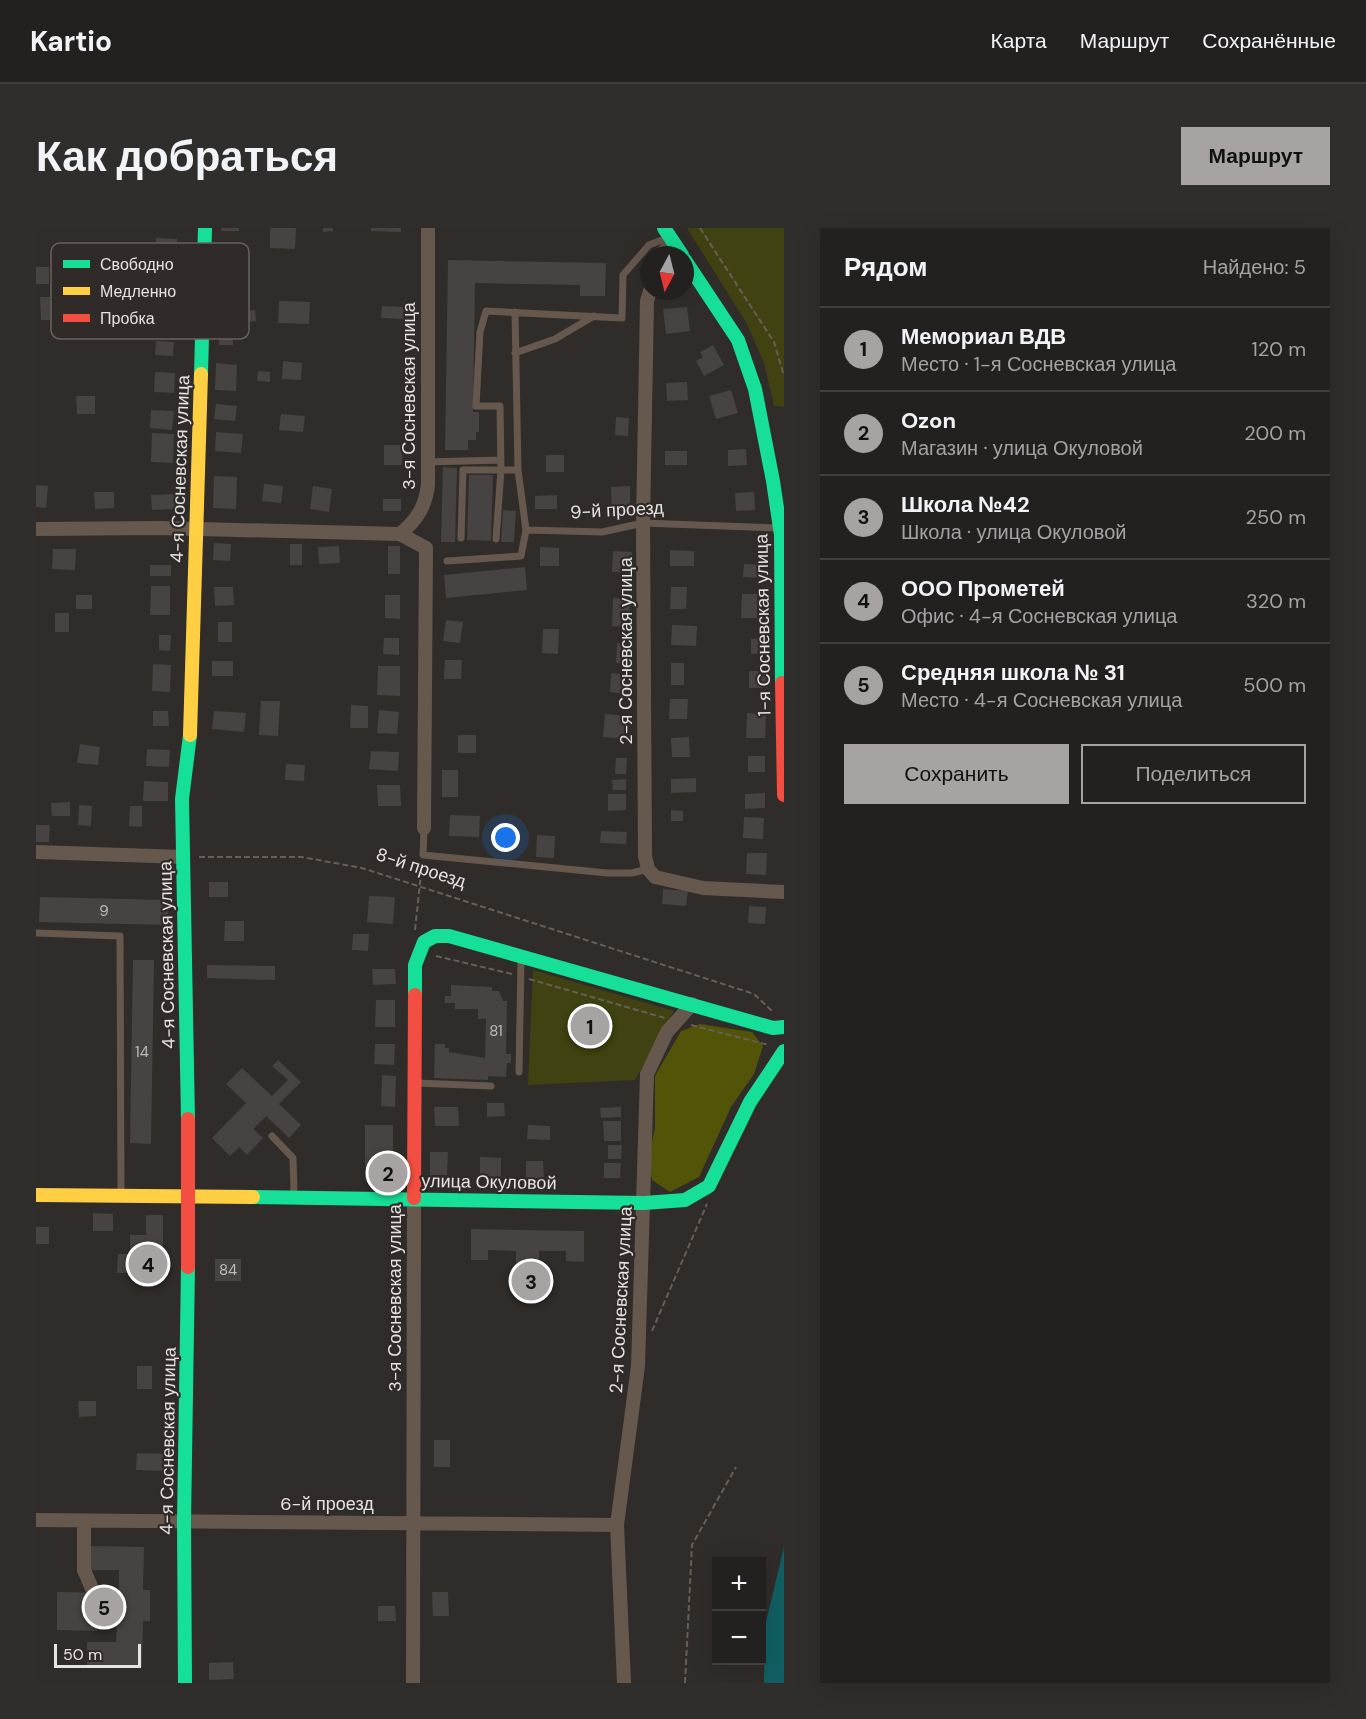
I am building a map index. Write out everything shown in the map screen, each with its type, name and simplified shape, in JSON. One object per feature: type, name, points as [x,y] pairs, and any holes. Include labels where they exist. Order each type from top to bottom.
[{"type":"main road","name":"4-я Сосневская улица","points":[[205,228],[205,243]]},
{"type":"main road","name":"1-я Сосневская улица","points":[[694,273],[735,332],[750,368],[780,528],[783,572],[782,760],[784,795]]},
{"type":"main road","name":"4-я Сосневская улица","points":[[185,1683],[184,1522],[189,1196],[182,799],[192,722],[202,339]]},
{"type":"main road","points":[[419,952],[424,942],[435,936],[449,936],[773,1028],[784,1027]]},
{"type":"main road","name":"3-я Сосневская улица","points":[[414,1198],[413,996],[419,952]]},
{"type":"main road","name":"улица Окуловой","points":[[36,1195],[414,1198],[644,1203],[685,1200],[709,1186],[778,1048]]},
{"type":"street","name":"3-я Сосневская улица","points":[[400,534],[414,522],[427,501],[428,228]]},
{"type":"street","name":"2-я Сосневская улица","points":[[647,300],[643,524],[645,856],[648,868]]},
{"type":"street","points":[[36,529],[196,528],[400,534],[426,548],[424,828]]},
{"type":"street","points":[[36,852],[183,857]]},
{"type":"street","points":[[648,868],[655,877],[703,888],[784,892]]},
{"type":"street","name":"2-я Сосневская улица","points":[[624,1683],[617,1525],[638,1366],[647,1074],[667,1032],[692,1004]]},
{"type":"street","name":"3-я Сосневская улица","points":[[413,1683],[414,1198]]},
{"type":"street","name":"6-й проезд","points":[[36,1520],[617,1525]]},
{"type":"street","points":[[84,1521],[84,1570],[93,1591]]},
{"type":"lane","points":[[496,539],[501,470],[501,406],[476,406],[480,332],[486,311],[622,318],[623,275],[649,245],[669,236]]},
{"type":"lane","points":[[447,561],[521,556],[526,530],[518,470],[514,312]]},
{"type":"lane","points":[[515,353],[555,339],[594,316]]},
{"type":"lane","points":[[427,462],[501,460]]},
{"type":"lane","points":[[461,538],[463,470],[518,470]]},
{"type":"lane","name":"9-й проезд","points":[[526,530],[602,532],[643,524],[780,528]]},
{"type":"lane","points":[[424,828],[423,855],[607,873],[632,873],[648,868]]},
{"type":"lane","points":[[36,933],[120,936],[121,1195]]},
{"type":"lane","points":[[519,1072],[521,956]]},
{"type":"lane","points":[[413,1083],[491,1086]]},
{"type":"lane","points":[[272,1136],[293,1158],[295,1197]]},
{"type":"path","points":[[700,228],[774,342],[784,376]]},
{"type":"path","points":[[423,855],[413,951],[520,976],[778,1048]]},
{"type":"path","name":"8-й проезд","points":[[183,857],[302,857],[362,868],[421,885],[521,920],[754,994],[774,1013]]},
{"type":"path","points":[[648,1340],[709,1200]]},
{"type":"path","points":[[685,1683],[692,1545],[736,1467]]},
{"type":"shaded area","points":[[687,228],[784,228],[784,407],[774,406],[764,363],[747,324]]},
{"type":"shaded area","points":[[533,970],[674,1011],[635,1080],[528,1085]]},
{"type":"shaded area","points":[[700,1024],[752,1032],[763,1046],[754,1074],[731,1107],[699,1177],[670,1192],[652,1180],[648,1161],[655,1127],[655,1076],[681,1031]]},
{"type":"water","points":[[784,1547],[784,1683],[764,1683],[766,1622]]},
{"type":"building","points":[[221,228],[239,228],[239,231],[221,231]]},
{"type":"building","points":[[270,228],[296,228],[295,249],[270,248]]},
{"type":"building","points":[[323,228],[333,228],[333,231],[323,232]]},
{"type":"building","points":[[371,228],[401,228],[401,232],[371,231]]},
{"type":"building","points":[[156,238],[177,239],[177,243],[156,243]]},
{"type":"building","points":[[448,260],[606,263],[605,296],[580,296],[580,285],[475,283],[473,412],[479,412],[479,432],[476,432],[476,440],[468,440],[468,450],[445,450]]},
{"type":"building","points":[[36,267],[49,267],[49,284],[36,284]]},
{"type":"building","points":[[40,297],[51,297],[51,320],[41,320]]},
{"type":"building","points":[[279,301],[310,302],[309,324],[278,323]]},
{"type":"building","points":[[382,306],[405,307],[404,319],[381,318]]},
{"type":"building","points":[[687,307],[690,331],[666,334],[663,309]]},
{"type":"building","points":[[255,310],[256,321],[249,322],[249,311]]},
{"type":"building","points":[[219,339],[233,339],[233,345],[219,345]]},
{"type":"building","points":[[156,341],[174,342],[173,356],[155,355]]},
{"type":"building","points":[[713,345],[724,365],[704,376],[696,361],[703,357],[700,352]]},
{"type":"building","points":[[283,361],[302,363],[301,380],[282,379]]},
{"type":"building","points":[[216,363],[237,365],[236,391],[215,390]]},
{"type":"building","points":[[258,371],[270,372],[270,382],[257,381]]},
{"type":"building","points":[[155,372],[175,373],[174,393],[154,392]]},
{"type":"building","points":[[687,382],[688,400],[667,401],[666,383]]},
{"type":"building","points":[[731,390],[738,413],[716,419],[709,396]]},
{"type":"building","points":[[76,396],[95,396],[95,414],[77,414]]},
{"type":"building","points":[[216,404],[237,406],[235,421],[214,419]]},
{"type":"building","points":[[151,410],[174,411],[172,430],[150,428]]},
{"type":"building","points":[[281,414],[305,416],[303,432],[279,430]]},
{"type":"building","points":[[616,417],[629,418],[628,436],[615,435]]},
{"type":"building","points":[[216,432],[243,434],[241,453],[215,451]]},
{"type":"building","points":[[152,433],[174,434],[173,463],[151,462]]},
{"type":"building","points":[[384,445],[402,445],[402,465],[384,465]]},
{"type":"building","points":[[746,449],[747,465],[728,466],[728,450]]},
{"type":"building","points":[[665,451],[687,451],[687,465],[665,465]]},
{"type":"building","points":[[546,455],[564,455],[564,472],[546,472]]},
{"type":"building","points":[[443,467],[457,468],[455,542],[441,542]]},
{"type":"building","points":[[469,475],[493,475],[491,541],[467,540]]},
{"type":"building","points":[[214,476],[237,477],[236,509],[213,508]]},
{"type":"building","points":[[264,484],[283,486],[281,503],[262,501]]},
{"type":"building","points":[[36,485],[48,486],[46,508],[36,507]]},
{"type":"building","points":[[313,486],[332,489],[329,512],[310,509]]},
{"type":"building","points":[[630,486],[630,512],[612,512],[611,487]]},
{"type":"building","points":[[94,492],[114,492],[114,508],[95,509]]},
{"type":"building","points":[[754,492],[755,510],[736,511],[735,493]]},
{"type":"building","points":[[174,494],[175,509],[152,510],[151,495]]},
{"type":"building","points":[[557,495],[557,509],[535,509],[535,496]]},
{"type":"building","points":[[383,499],[401,499],[401,511],[383,511]]},
{"type":"building","points":[[503,510],[516,511],[514,542],[501,542]]},
{"type":"building","points":[[214,543],[231,544],[230,561],[213,560]]},
{"type":"building","points":[[290,544],[302,544],[302,565],[290,565]]},
{"type":"building","points":[[339,546],[340,563],[319,564],[318,547]]},
{"type":"building","points":[[388,546],[400,546],[400,574],[388,574]]},
{"type":"building","points":[[540,547],[559,548],[559,566],[540,566]]},
{"type":"building","points":[[53,549],[76,549],[75,570],[52,569]]},
{"type":"building","points":[[670,550],[694,551],[694,566],[670,566]]},
{"type":"building","points":[[613,551],[632,552],[631,573],[612,572]]},
{"type":"building","points":[[744,564],[764,565],[763,578],[743,577]]},
{"type":"building","points":[[150,565],[171,565],[171,576],[150,576]]},
{"type":"building","points":[[525,567],[527,590],[446,598],[444,575]]},
{"type":"building","points":[[151,586],[170,586],[170,615],[150,615]]},
{"type":"building","points":[[214,587],[233,587],[234,605],[215,606]]},
{"type":"building","points":[[671,587],[687,587],[686,609],[670,609]]},
{"type":"building","points":[[742,594],[757,594],[757,618],[741,618]]},
{"type":"building","points":[[76,595],[92,595],[92,609],[76,609]]},
{"type":"building","points":[[385,595],[400,595],[400,619],[385,618]]},
{"type":"building","points":[[613,598],[630,599],[629,627],[612,626]]},
{"type":"building","points":[[55,613],[69,613],[69,632],[55,632]]},
{"type":"building","points":[[446,620],[463,622],[460,643],[443,641]]},
{"type":"building","points":[[218,622],[232,622],[232,642],[218,642]]},
{"type":"building","points":[[672,625],[697,626],[696,646],[671,645]]},
{"type":"building","points":[[543,629],[559,629],[558,654],[542,653]]},
{"type":"building","points":[[159,635],[171,635],[170,651],[159,650]]},
{"type":"building","points":[[384,638],[399,638],[399,655],[383,654]]},
{"type":"building","points":[[767,638],[767,653],[751,654],[751,639]]},
{"type":"building","points":[[617,643],[629,644],[628,664],[616,663]]},
{"type":"building","points":[[445,660],[462,660],[461,679],[444,679]]},
{"type":"building","points":[[212,661],[233,661],[233,676],[212,676]]},
{"type":"building","points":[[671,663],[684,663],[684,685],[671,685]]},
{"type":"building","points":[[153,664],[171,665],[170,692],[152,691]]},
{"type":"building","points":[[378,666],[400,666],[400,696],[377,695]]},
{"type":"building","points":[[749,671],[768,671],[767,688],[749,688]]},
{"type":"building","points":[[611,673],[628,675],[627,694],[610,692]]},
{"type":"building","points":[[670,699],[688,699],[687,719],[669,719]]},
{"type":"building","points":[[261,701],[280,701],[278,736],[259,735]]},
{"type":"building","points":[[351,705],[368,706],[368,728],[350,728]]},
{"type":"building","points":[[379,710],[399,712],[397,734],[377,733]]},
{"type":"building","points":[[153,711],[168,711],[169,726],[153,726]]},
{"type":"building","points":[[214,711],[246,713],[244,732],[212,729]]},
{"type":"building","points":[[747,713],[766,714],[765,738],[746,738]]},
{"type":"building","points":[[605,714],[628,716],[627,739],[603,737]]},
{"type":"building","points":[[458,735],[476,735],[476,753],[458,753]]},
{"type":"building","points":[[689,737],[690,757],[672,757],[671,738]]},
{"type":"building","points":[[80,744],[100,747],[98,765],[77,763]]},
{"type":"building","points":[[147,749],[170,750],[169,767],[146,766]]},
{"type":"building","points":[[371,751],[399,752],[398,771],[369,769]]},
{"type":"building","points":[[748,756],[765,756],[765,772],[748,772]]},
{"type":"building","points":[[616,758],[627,758],[626,774],[615,774]]},
{"type":"building","points":[[286,764],[305,765],[304,781],[285,780]]},
{"type":"building","points":[[442,770],[458,770],[458,797],[442,797]]},
{"type":"building","points":[[696,778],[696,792],[671,793],[671,779]]},
{"type":"building","points":[[626,779],[626,790],[613,790],[612,780]]},
{"type":"building","points":[[144,781],[168,782],[168,801],[143,801]]},
{"type":"building","points":[[377,785],[400,785],[401,806],[378,806]]},
{"type":"building","points":[[765,793],[765,808],[745,809],[745,794]]},
{"type":"building","points":[[608,794],[626,794],[626,810],[608,811]]},
{"type":"building","points":[[70,802],[70,816],[52,816],[51,803]]},
{"type":"building","points":[[79,805],[92,806],[91,826],[78,825]]},
{"type":"building","points":[[130,806],[142,806],[142,827],[129,826]]},
{"type":"building","points":[[671,810],[683,811],[683,821],[671,821]]},
{"type":"building","points":[[450,815],[480,816],[479,837],[449,836]]},
{"type":"building","points":[[744,817],[764,818],[763,839],[743,838]]},
{"type":"building","points":[[36,825],[50,825],[49,842],[36,842]]},
{"type":"building","points":[[601,831],[627,832],[626,844],[600,843]]},
{"type":"building","points":[[537,835],[555,836],[554,858],[536,857]]},
{"type":"building","points":[[747,853],[767,853],[766,875],[746,874]]},
{"type":"building","points":[[209,882],[228,882],[228,897],[209,897]]},
{"type":"building","points":[[663,889],[688,891],[686,906],[662,904]]},
{"type":"building","points":[[369,896],[395,897],[393,924],[367,922]]},
{"type":"building","points":[[40,897],[168,900],[168,925],[39,922]]},
{"type":"building","points":[[749,906],[766,907],[765,924],[748,923]]},
{"type":"building","points":[[225,921],[244,921],[244,941],[224,941]]},
{"type":"building","points":[[353,934],[369,934],[368,951],[352,950]]},
{"type":"building","points":[[133,960],[154,960],[151,1144],[130,1143]]},
{"type":"building","points":[[207,965],[275,966],[275,980],[207,978]]},
{"type":"building","points":[[372,969],[395,969],[396,984],[373,985]]},
{"type":"building","points":[[451,985],[492,987],[492,991],[499,991],[503,1001],[507,1001],[506,1054],[511,1054],[511,1063],[507,1063],[506,1077],[488,1076],[488,1080],[434,1078],[435,1044],[445,1044],[449,1052],[485,1058],[486,1019],[478,1019],[478,1009],[455,1009],[455,1003],[445,1003],[445,996],[451,996]]},
{"type":"building","points":[[376,1000],[395,1000],[395,1027],[375,1027]]},
{"type":"building","points":[[375,1044],[395,1044],[394,1065],[374,1064]]},
{"type":"building","points":[[278,1060],[301,1082],[279,1104],[301,1125],[289,1138],[266,1116],[253,1129],[263,1138],[247,1155],[239,1147],[230,1156],[212,1138],[246,1103],[226,1084],[242,1068],[272,1096],[288,1080],[272,1066]]},
{"type":"building","points":[[382,1075],[396,1076],[395,1107],[381,1106]]},
{"type":"building","points":[[487,1103],[504,1103],[505,1116],[487,1117]]},
{"type":"building","points":[[434,1107],[458,1107],[459,1126],[435,1126]]},
{"type":"building","points":[[621,1107],[621,1117],[601,1118],[600,1108]]},
{"type":"building","points":[[603,1121],[621,1121],[621,1141],[604,1141]]},
{"type":"building","points":[[365,1125],[393,1125],[393,1181],[365,1181]]},
{"type":"building","points":[[528,1125],[550,1126],[550,1140],[527,1139]]},
{"type":"building","points":[[608,1145],[622,1145],[621,1159],[608,1159]]},
{"type":"building","points":[[430,1152],[448,1152],[447,1175],[430,1175]]},
{"type":"building","points":[[480,1157],[501,1158],[501,1177],[480,1177]]},
{"type":"building","points":[[526,1161],[543,1161],[544,1178],[526,1178]]},
{"type":"building","points":[[604,1163],[621,1163],[620,1178],[604,1178]]},
{"type":"building","points":[[93,1213],[113,1214],[113,1231],[93,1231]]},
{"type":"building","points":[[146,1215],[163,1215],[163,1250],[130,1250],[130,1235],[146,1235]]},
{"type":"building","points":[[36,1227],[49,1227],[49,1244],[36,1244]]},
{"type":"building","points":[[471,1229],[584,1231],[584,1262],[566,1261],[566,1251],[539,1251],[539,1275],[516,1274],[516,1251],[488,1250],[488,1260],[471,1260]]},
{"type":"building","points":[[118,1254],[156,1254],[156,1273],[117,1273]]},
{"type":"building","points":[[215,1259],[241,1259],[241,1281],[215,1281]]},
{"type":"building","points":[[137,1366],[152,1366],[152,1389],[137,1389]]},
{"type":"building","points":[[78,1401],[96,1401],[96,1416],[79,1417]]},
{"type":"building","points":[[434,1440],[450,1440],[450,1467],[434,1467]]},
{"type":"building","points":[[137,1453],[167,1454],[166,1471],[136,1470]]},
{"type":"building","points":[[89,1546],[144,1547],[143,1590],[150,1590],[150,1621],[143,1621],[142,1667],[87,1666],[87,1642],[116,1642],[117,1622],[97,1622],[97,1631],[57,1630],[57,1592],[119,1593],[119,1570],[89,1570]]},
{"type":"building","points":[[432,1592],[448,1592],[449,1616],[433,1616]]},
{"type":"building","points":[[378,1606],[395,1606],[396,1621],[378,1621]]},
{"type":"building","points":[[233,1662],[234,1679],[209,1680],[209,1663]]},
{"type":"traffic: fast","points":[[205,228],[205,243]]},
{"type":"traffic: fast","points":[[664,228],[676,246]]},
{"type":"traffic: fast","points":[[694,274],[738,340],[755,389],[781,535],[782,683]]},
{"type":"traffic: fast","points":[[201,374],[202,339]]},
{"type":"traffic: fast","points":[[188,1119],[182,799],[190,735]]},
{"type":"traffic: fast","points":[[415,995],[415,965],[424,942],[435,936],[449,936],[773,1028],[784,1027]]},
{"type":"traffic: fast","points":[[253,1197],[644,1203],[685,1200],[709,1186],[750,1102],[784,1051]]},
{"type":"traffic: fast","points":[[185,1683],[184,1522],[188,1267]]},
{"type":"traffic: slow","points":[[190,735],[201,374]]},
{"type":"traffic: slow","points":[[36,1195],[253,1197]]},
{"type":"traffic: jam","points":[[782,683],[784,795]]},
{"type":"traffic: jam","points":[[414,1198],[415,995]]},
{"type":"traffic: jam","points":[[188,1119],[188,1267]]},
{"type":"place","name":"Мемориал ВДВ","points":[[590,1026]]},
{"type":"place","name":"Ozon","points":[[388,1173]]},
{"type":"place","name":"ООО Прометей","points":[[148,1264]]},
{"type":"place","name":"Школа №42","points":[[531,1281]]},
{"type":"place","name":"Средняя школа № 31","points":[[104,1607]]}]
